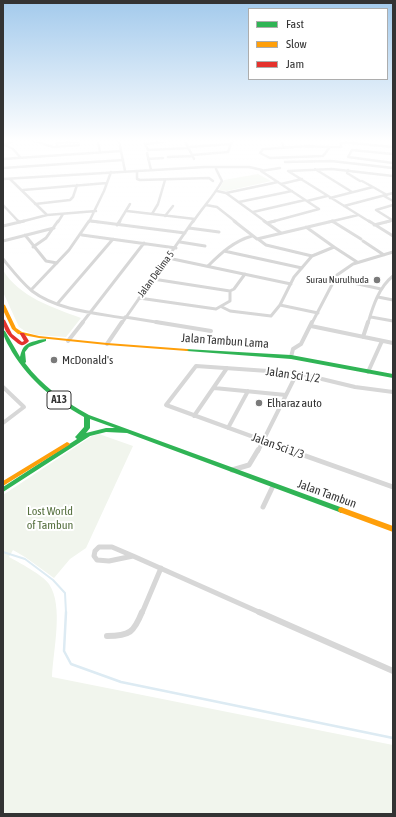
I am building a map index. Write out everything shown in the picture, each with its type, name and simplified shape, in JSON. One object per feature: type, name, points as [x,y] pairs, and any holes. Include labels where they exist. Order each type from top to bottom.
[{"type":"main road","points":[[3,305],[6,319],[14,340],[22,344],[26,343],[27,339],[14,329],[6,319]]},
{"type":"main road","name":"A13","points":[[3,331],[8,342],[38,383],[54,397],[87,416],[128,431]]},
{"type":"main road","name":"Jalan Tambun Lama","points":[[20,333],[69,341],[291,357],[393,376]]},
{"type":"main road","points":[[24,363],[22,354],[25,347],[35,342],[54,339]]},
{"type":"main road","points":[[3,484],[76,438],[88,427],[89,423],[87,416]]},
{"type":"main road","points":[[3,490],[88,434],[106,430],[128,431]]},
{"type":"main road","name":"Jalan Tambun","points":[[128,431],[273,486],[393,529]]},
{"type":"street","points":[[11,179],[47,215]]},
{"type":"street","points":[[31,290],[82,235],[91,221],[109,179]]},
{"type":"street","points":[[137,179],[184,179]]},
{"type":"street","points":[[221,179],[222,182],[217,191],[226,193],[281,234]]},
{"type":"street","points":[[266,223],[319,209],[274,179]]},
{"type":"street","points":[[331,179],[352,192]]},
{"type":"street","points":[[358,179],[386,195],[393,201]]},
{"type":"street","points":[[152,214],[158,204],[164,180]]},
{"type":"street","points":[[282,184],[302,180],[393,236]]},
{"type":"street","points":[[226,193],[278,182]]},
{"type":"street","points":[[23,190],[108,183]]},
{"type":"street","points":[[36,204],[70,200],[73,197],[77,185]]},
{"type":"street","points":[[253,212],[306,200],[373,188]]},
{"type":"street","name":"Jalan Delima 5","points":[[107,344],[176,248],[203,207],[217,191]]},
{"type":"street","points":[[239,202],[292,191]]},
{"type":"street","points":[[344,206],[393,193]]},
{"type":"street","points":[[117,224],[127,211],[130,204]]},
{"type":"street","points":[[3,205],[19,222]]},
{"type":"street","points":[[206,205],[217,207],[252,236],[266,245],[312,256]]},
{"type":"street","points":[[393,205],[376,210],[393,220]]},
{"type":"street","points":[[166,216],[173,206]]},
{"type":"street","points":[[3,226],[47,215],[96,210]]},
{"type":"street","points":[[127,211],[195,219]]},
{"type":"street","points":[[33,247],[39,245],[54,228],[63,214]]},
{"type":"street","points":[[258,239],[358,215]]},
{"type":"street","points":[[374,225],[393,220]]},
{"type":"street","points":[[91,221],[186,233]]},
{"type":"street","points":[[332,221],[384,254]]},
{"type":"street","points":[[306,227],[357,262]]},
{"type":"street","points":[[3,241],[54,228]]},
{"type":"street","points":[[189,228],[219,232]]},
{"type":"street","points":[[389,234],[393,233]]},
{"type":"street","points":[[25,235],[33,247],[47,262],[57,263]]},
{"type":"street","points":[[82,235],[176,248]]},
{"type":"street","points":[[208,266],[224,251],[240,240],[252,236]]},
{"type":"street","points":[[58,303],[113,239]]},
{"type":"street","points":[[180,242],[205,246]]},
{"type":"street","points":[[69,341],[144,243]]},
{"type":"street","points":[[139,298],[213,309],[222,308],[271,316],[280,305],[291,284],[312,256],[334,247]]},
{"type":"street","points":[[224,251],[302,268]]},
{"type":"street","points":[[291,357],[292,350],[300,346],[335,279],[342,270],[357,262],[393,252]]},
{"type":"street","points":[[168,258],[291,284]]},
{"type":"street","points":[[3,259],[31,290],[44,299],[90,312],[211,331]]},
{"type":"street","points":[[153,279],[230,291],[233,290],[245,274]]},
{"type":"street","points":[[363,337],[378,297],[387,280],[393,276]]},
{"type":"street","points":[[335,279],[382,289]]},
{"type":"street","points":[[222,308],[230,301],[230,291]]},
{"type":"street","points":[[378,297],[393,300]]},
{"type":"street","points":[[280,305],[318,313]]},
{"type":"street","points":[[371,317],[393,321]]},
{"type":"street","points":[[311,326],[393,343]]},
{"type":"street","points":[[368,372],[382,341]]},
{"type":"street","name":"Jalan Sci 1/2","points":[[168,403],[192,368],[196,366],[297,373],[361,388],[393,392]]},
{"type":"street","points":[[194,416],[227,368]]},
{"type":"street","points":[[232,470],[249,465],[264,441],[297,373]]},
{"type":"street","points":[[214,388],[286,395]]},
{"type":"street","points":[[3,423],[24,407],[4,389]]},
{"type":"street","points":[[228,428],[248,391]]},
{"type":"street","name":"Jalan Sci 1/3","points":[[168,403],[166,405],[168,407],[393,487]]},
{"type":"street","points":[[263,506],[273,486]]},
{"type":"street","points":[[134,556],[103,561],[96,560],[94,556],[95,550],[99,547],[108,546],[134,556],[393,671]]},
{"type":"street","points":[[107,636],[124,636],[132,633],[136,627],[161,568]]},
{"type":"green space","points":[[268,179],[271,181],[227,191],[219,190],[224,180]]},
{"type":"green space","points":[[3,270],[18,287],[28,294],[49,306],[81,318],[66,337],[36,335],[19,327],[3,292]]},
{"type":"green space","name":"Lost World of Tambun","points":[[99,434],[133,446],[86,548],[70,559],[54,578],[13,550],[9,557],[46,580],[53,593],[57,616],[52,677],[393,745],[393,814],[3,814],[3,495],[92,436]]},
{"type":"waterway","points":[[3,552],[25,559],[53,580],[65,593],[66,612]]},
{"type":"waterway","points":[[66,612],[64,651],[71,664],[121,682],[393,738]]},
{"type":"traffic: fast","points":[[3,331],[19,359],[28,371],[48,391],[72,408],[87,416],[341,510]]},
{"type":"traffic: fast","points":[[23,362],[23,352],[27,346],[44,340]]},
{"type":"traffic: fast","points":[[187,350],[291,357],[393,376]]},
{"type":"traffic: fast","points":[[78,437],[87,428],[87,416]]},
{"type":"traffic: fast","points":[[3,490],[88,434],[106,430],[128,431]]},
{"type":"traffic: slow","points":[[3,305],[14,329],[20,333],[39,337],[107,344],[187,350]]},
{"type":"traffic: slow","points":[[3,484],[67,444]]},
{"type":"traffic: slow","points":[[341,510],[393,529]]},
{"type":"traffic: jam","points":[[3,320],[10,335],[22,344],[27,341],[22,334]]},
{"type":"place","name":"Surau Nurulhuda","points":[[377,280]]},
{"type":"place","name":"McDonald's","points":[[54,360]]},
{"type":"place","name":"Elharaz auto","points":[[259,403]]}]
